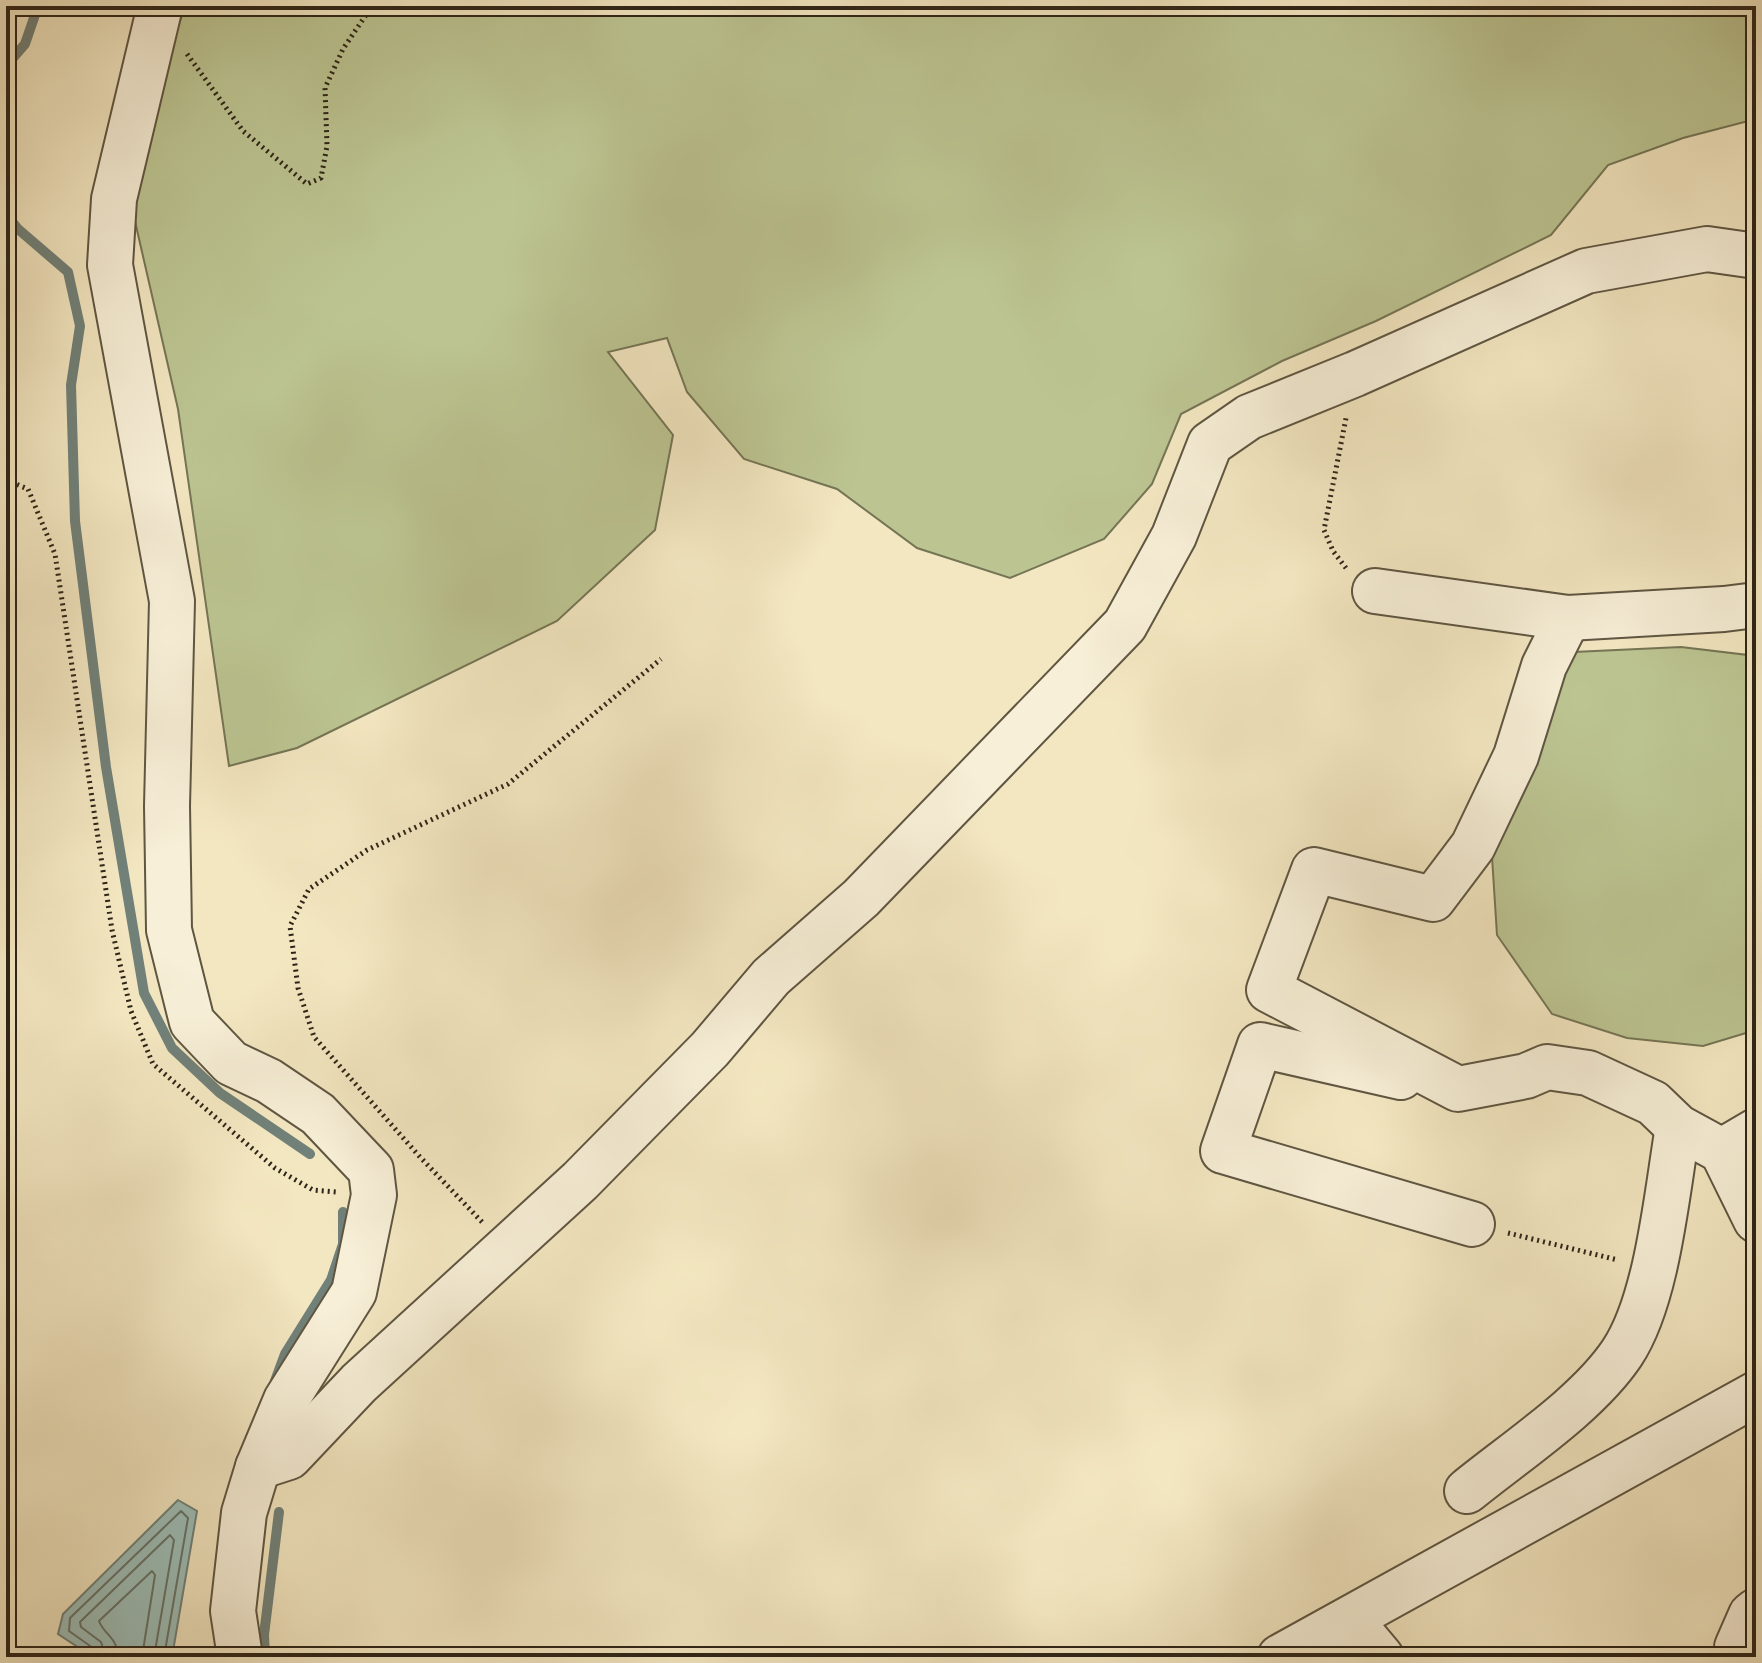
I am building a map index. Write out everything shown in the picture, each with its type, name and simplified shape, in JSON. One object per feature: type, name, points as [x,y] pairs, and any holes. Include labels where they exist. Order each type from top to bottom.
[{"type":"street","points":[[158,14],[114,199],[110,265],[172,601],[167,806],[169,930],[192,1022],[231,1063],[269,1081],[318,1114],[371,1170],[374,1195],[354,1292],[286,1400],[258,1467],[244,1513],[233,1611],[240,1657]]},
{"type":"street","points":[[258,1467],[289,1457],[359,1383],[580,1181],[710,1049],[771,977],[861,898],[1125,625],[1174,536],[1210,444],[1249,417],[1355,374],[1586,271],[1707,249],[1756,256]]},
{"type":"street","points":[[1375,591],[1568,618],[1756,605]]},
{"type":"street","points":[[1458,1089],[1269,990],[1314,870],[1433,899],[1473,846],[1516,756],[1544,666],[1568,618]]},
{"type":"street","points":[[1472,1224],[1223,1151],[1260,1045],[1458,1089],[1526,1076],[1547,1067],[1588,1073],[1653,1103],[1678,1127],[1739,1141],[1756,1220]]},
{"type":"street","points":[[1467,1491],[1584,1397],[1623,1352],[1645,1302],[1678,1127]]},
{"type":"street","points":[[1280,1657],[1756,1394]]},
{"type":"street","points":[[1745,1657],[1737,1647],[1751,1615],[1756,1611]]},
{"type":"street","points":[[1350,1620],[1381,1657]]},
{"type":"path","points":[[158,14],[243,131],[307,184],[321,178],[327,146],[325,88],[343,49],[372,6]]},
{"type":"path","points":[[1355,374],[1324,530],[1333,551],[1348,570],[1375,591]]},
{"type":"path","points":[[508,1249],[420,1157],[314,1037],[298,988],[290,926],[309,889],[367,850],[508,784],[661,659]]},
{"type":"path","points":[[1472,1224],[1653,1269]]},
{"type":"green space","points":[[185,6],[1756,6],[1756,119],[1683,138],[1608,165],[1551,235],[1376,321],[1282,361],[1181,414],[1152,484],[1104,539],[1010,578],[917,548],[837,489],[744,459],[687,392],[667,338],[608,352],[673,435],[655,530],[557,621],[297,748],[229,766],[178,409],[126,182]]},
{"type":"green space","points":[[1681,647],[1756,656],[1756,1030],[1703,1046],[1627,1038],[1552,1014],[1497,935],[1491,841],[1574,652]]},
{"type":"water","points":[[178,1500],[197,1511],[172,1657],[93,1657],[58,1634],[63,1614]]},
{"type":"waterway","points":[[6,66],[25,44],[38,6]]},
{"type":"waterway","points":[[6,214],[18,229],[68,272],[80,326],[71,385],[75,521],[106,767],[144,993],[172,1048],[220,1093],[310,1154]]},
{"type":"waterway","points":[[275,1381],[285,1354],[331,1280],[343,1244],[343,1212]]},
{"type":"waterway","points":[[265,1657],[264,1635],[279,1512]]}]
